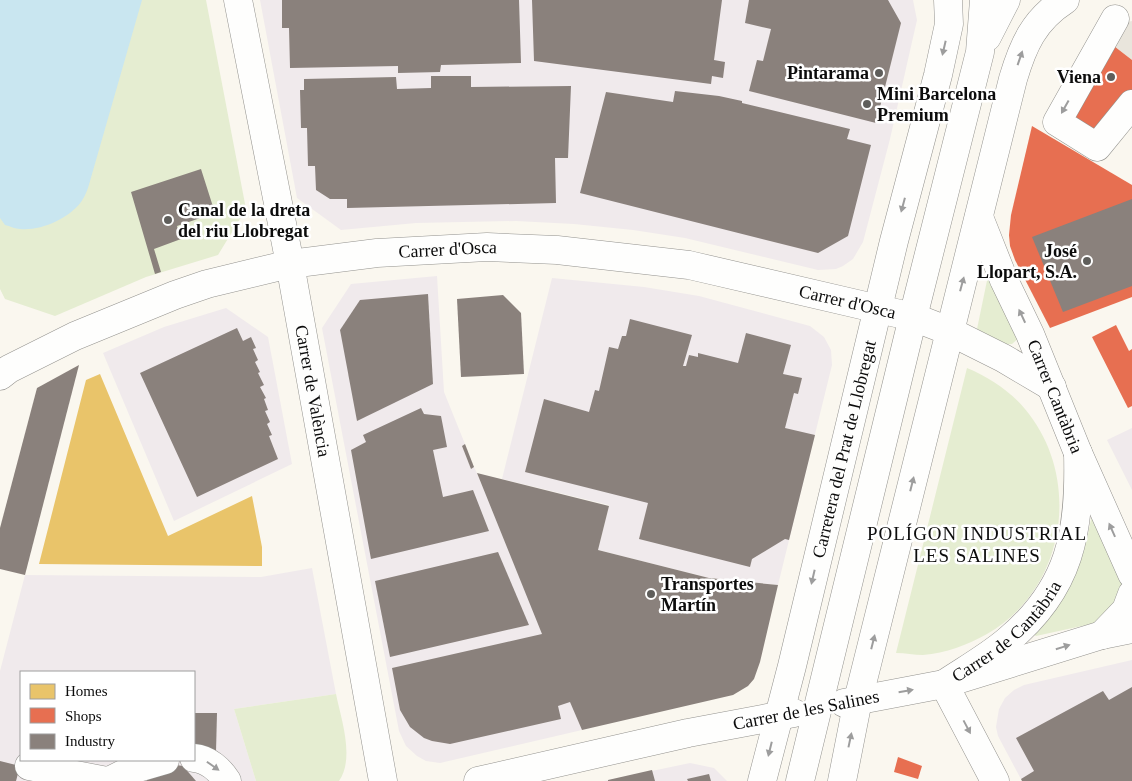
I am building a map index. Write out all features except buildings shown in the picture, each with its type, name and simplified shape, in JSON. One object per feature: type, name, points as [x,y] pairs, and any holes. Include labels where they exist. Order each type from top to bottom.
[{"type":"street","name":"Carrer de València","points":[[238,0],[290,264],[383,781]]},
{"type":"street","name":"Carretera del Prat de Llobregat","points":[[762,781],[878,308],[942,58],[949,24],[948,0]]},
{"type":"street","points":[[800,781],[913,317],[980,52],[984,0]]},
{"type":"street","points":[[980,52],[1006,0]]},
{"type":"street","points":[[842,781],[860,694],[949,331],[1021,52],[1037,25],[1054,7],[1065,0]]},
{"type":"street","points":[[1115,19],[1057,122],[1097,147],[1132,104]]},
{"type":"street","name":"Carrer Cantàbria","points":[[979,218],[1004,280],[1030,334],[1078,453],[1132,574]]},
{"type":"street","name":"Carrer d'Osca","points":[[3,365],[175,295],[207,284],[290,264],[422,250],[488,247],[557,250],[689,265],[913,317]]},
{"type":"street","points":[[913,317],[949,331],[1003,358],[1052,387]]},
{"type":"street","name":"Carrer de Cantàbria","points":[[944,684],[1008,641],[1038,610],[1061,576],[1070,553],[1078,507],[1078,453]]},
{"type":"street","points":[[1102,635],[1126,610],[1132,594]]},
{"type":"street","name":"Carrer de les Salines","points":[[478,781],[688,733],[819,708],[860,694],[944,684],[1102,635],[1132,630]]},
{"type":"street","points":[[836,632],[860,694]]},
{"type":"street","points":[[944,684],[995,781]]},
{"type":"street","points":[[195,758],[202,759],[222,772],[228,781]]},
{"type":"street","points":[[29,766],[108,781],[131,770],[162,761]]},
{"type":"shaded area","points":[[260,0],[913,0],[917,20],[890,139],[863,242],[853,259],[843,266],[836,269],[818,270],[685,238],[574,224],[516,221],[416,223],[341,230],[297,198]]},
{"type":"shaded area","points":[[1132,21],[1132,60],[1110,43],[1127,22]]},
{"type":"shaded area","points":[[437,276],[444,392],[465,444],[462,446],[471,469],[474,467],[477,473],[582,730],[440,763],[426,761],[417,756],[406,746],[399,731],[322,328],[351,284]]},
{"type":"shaded area","points":[[552,278],[644,287],[699,296],[810,326],[824,337],[831,350],[832,365],[778,585],[709,578],[598,550],[609,505],[502,479]]},
{"type":"shaded area","points":[[226,308],[268,337],[292,464],[174,521],[103,353],[164,327]]},
{"type":"shaded area","points":[[1132,428],[1132,490],[1107,440]]},
{"type":"shaded area","points":[[312,568],[336,694],[234,709],[256,781],[0,781],[0,671],[25,575],[261,577]]},
{"type":"shaded area","points":[[1132,660],[1132,781],[1022,781],[998,736],[996,727],[999,709],[1005,698],[1014,690],[1024,685]]},
{"type":"shaded area","points":[[690,763],[714,768],[727,781],[604,781]]},
{"type":"green space","points":[[0,0],[206,0],[246,209],[218,255],[146,277],[55,316],[5,299],[0,289]]},
{"type":"green space","points":[[989,271],[1019,338],[1012,344],[1005,344],[977,329]]},
{"type":"green space","points":[[967,368],[991,380],[1013,396],[1025,409],[1043,437],[1055,467],[1059,499],[1057,530],[1049,561],[1034,590],[1014,614],[987,634],[956,648],[923,655],[896,653]]},
{"type":"green space","points":[[1093,510],[1123,574],[1123,594],[1100,622],[1036,636],[1032,633],[1072,573],[1088,534]]},
{"type":"green space","points":[[336,694],[346,750],[344,772],[339,781],[256,781],[234,709]]},
{"type":"water","points":[[0,0],[142,0],[85,195],[76,208],[62,219],[37,228],[16,229],[5,225],[0,218]]},
{"type":"place","name":"Pintarama","points":[[879,73]]},
{"type":"place","name":"Viena","points":[[1111,77]]},
{"type":"place","name":"Mini Barcelona Premium","points":[[867,104]]},
{"type":"place","name":"Canal de la dreta del riu Llobregat","points":[[168,220]]},
{"type":"place","name":"José Llopart, S.A.","points":[[1087,261]]},
{"type":"place","name":"Transportes Martín","points":[[651,594]]},
{"type":"district","name":"POLÍGON INDUSTRIAL LES SALINES","points":[[977,544]]}]
